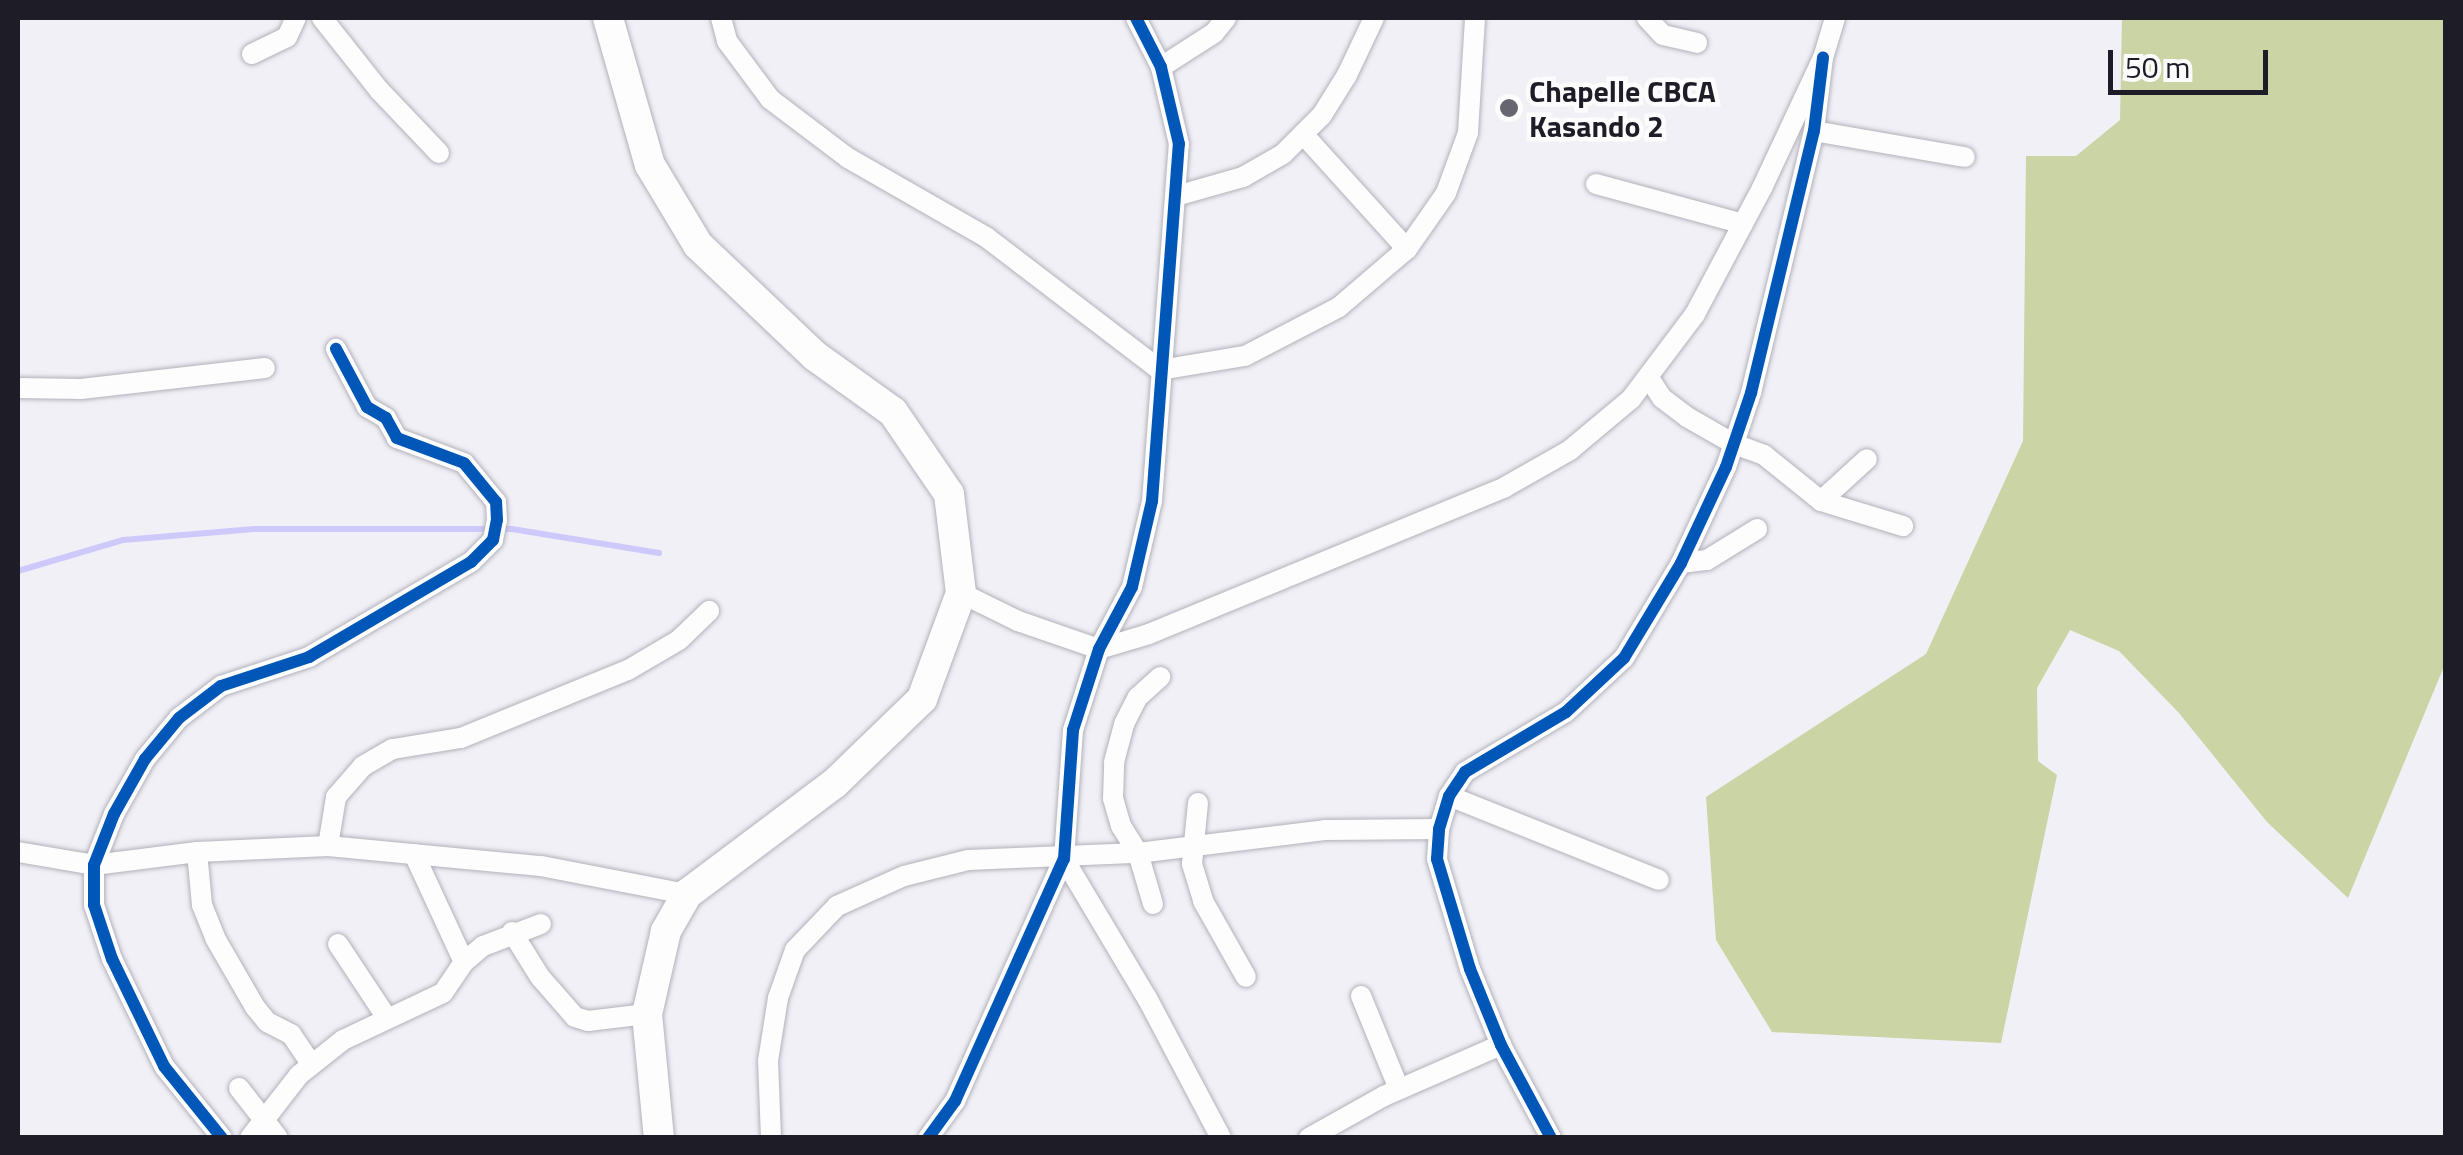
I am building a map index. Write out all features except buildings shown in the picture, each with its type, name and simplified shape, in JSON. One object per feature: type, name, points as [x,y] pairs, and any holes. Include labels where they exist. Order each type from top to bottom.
[{"type":"highway","points":[[608,18],[650,164],[698,244],[814,356],[893,412],[949,494],[961,592],[922,699],[835,782],[688,894],[666,930],[647,1014],[659,1138]]},
{"type":"street","points":[[252,54],[287,37],[296,18]]},
{"type":"street","points":[[322,18],[378,90],[439,153]]},
{"type":"street","points":[[720,18],[727,41],[770,99],[848,158],[986,236],[1160,370],[1246,356],[1339,307],[1406,249],[1446,193],[1468,133],[1474,18]]},
{"type":"street","points":[[928,1138],[955,1101],[1064,859],[1073,730],[1099,648],[1132,587],[1152,501],[1179,144],[1161,67],[1136,18]]},
{"type":"street","points":[[1161,67],[1214,33],[1226,18]]},
{"type":"street","points":[[1176,196],[1243,177],[1283,154],[1322,115],[1348,76],[1374,18]]},
{"type":"street","points":[[1647,18],[1663,35],[1697,43]]},
{"type":"street","points":[[961,592],[1018,621],[1099,648],[1150,634],[1505,488],[1570,450],[1648,378],[1695,314],[1743,224],[1822,58],[1835,18]]},
{"type":"street","points":[[1552,1138],[1501,1045],[1470,969],[1438,859],[1439,829],[1449,796],[1465,772],[1566,712],[1624,658],[1682,563],[1734,444],[1781,278],[1814,131],[1822,58]]},
{"type":"street","points":[[1814,131],[1965,157]]},
{"type":"street","points":[[1304,134],[1406,249]]},
{"type":"street","points":[[1596,184],[1743,224]]},
{"type":"street","points":[[222,1138],[164,1066],[112,959],[94,905],[94,866],[114,814],[145,759],[179,718],[221,686],[309,657],[470,562],[495,530],[496,502],[464,463],[397,438],[386,418],[367,407],[336,349]]},
{"type":"street","points":[[18,388],[81,390],[265,368]]},
{"type":"street","points":[[1648,378],[1662,398],[1734,444],[1764,455],[1821,501],[1903,526]]},
{"type":"street","points":[[1821,501],[1866,459]]},
{"type":"street","points":[[1682,563],[1706,560],[1756,529]]},
{"type":"street","points":[[328,846],[336,796],[363,766],[393,749],[461,738],[628,670],[679,640],[709,611]]},
{"type":"street","points":[[1153,904],[1138,853],[1120,826],[1114,798],[1114,762],[1124,724],[1138,697],[1160,677]]},
{"type":"street","points":[[1449,796],[1660,880]]},
{"type":"street","points":[[1198,803],[1190,846],[1203,901],[1246,978]]},
{"type":"street","points":[[771,1138],[768,1060],[778,998],[795,950],[837,906],[904,876],[968,860],[1138,853],[1325,830],[1439,829]]},
{"type":"street","points":[[18,852],[94,866],[196,852],[328,846],[541,866],[688,894]]},
{"type":"street","points":[[196,852],[202,905],[224,954],[255,1007],[267,1022],[291,1034],[312,1066]]},
{"type":"street","points":[[414,854],[464,962]]},
{"type":"street","points":[[1064,859],[1147,998],[1221,1138]]},
{"type":"street","points":[[250,1138],[312,1066],[343,1040],[443,993],[464,962],[512,932],[541,924]]},
{"type":"street","points":[[512,932],[540,977],[575,1017],[588,1020],[647,1014]]},
{"type":"street","points":[[338,944],[387,1018]]},
{"type":"street","points":[[1361,996],[1399,1090]]},
{"type":"street","points":[[1309,1138],[1399,1090],[1501,1045]]},
{"type":"street","points":[[239,1088],[278,1138]]},
{"type":"green space","points":[[2122,18],[2445,18],[2445,664],[2348,898],[2267,822],[2179,713],[2119,651],[2070,630],[2037,688],[2038,761],[2057,775],[2001,1043],[1772,1032],[1716,940],[1706,797],[1926,654],[2023,441],[2026,156],[2076,156],[2120,120]]},
{"type":"waterway","points":[[18,571],[123,540],[255,529],[512,529],[659,553]]},
{"type":"cycle path","points":[[928,1138],[955,1101],[1064,859],[1073,730],[1099,649],[1132,587],[1152,501],[1179,144],[1161,67],[1136,18]]},
{"type":"cycle path","points":[[1551,1138],[1501,1045],[1470,969],[1437,859],[1439,829],[1449,796],[1465,772],[1566,712],[1624,658],[1681,563],[1726,467],[1751,393],[1814,131],[1823,58]]},
{"type":"cycle path","points":[[222,1138],[164,1066],[112,959],[94,905],[94,865],[114,814],[145,759],[179,718],[221,686],[309,657],[471,562],[493,540],[497,520],[496,502],[464,463],[397,438],[386,418],[367,407],[336,349]]},
{"type":"place","name":"Chapelle CBCA Kasando 2","points":[[1509,108]]}]
